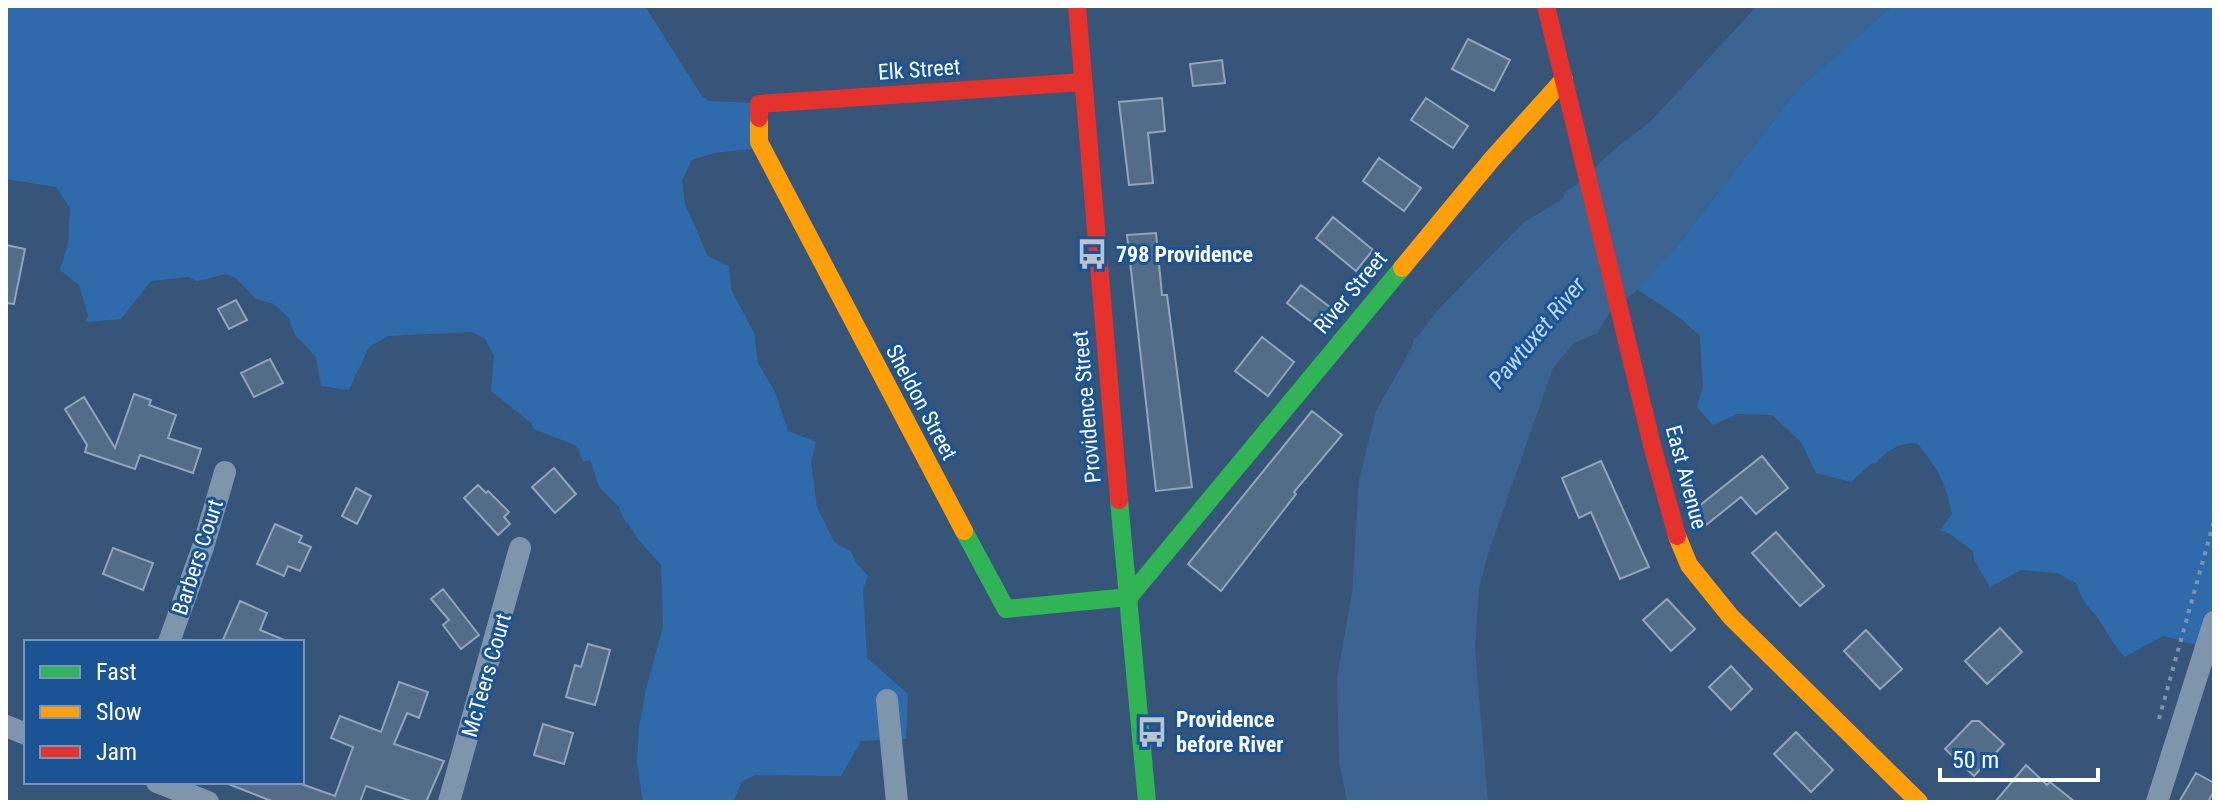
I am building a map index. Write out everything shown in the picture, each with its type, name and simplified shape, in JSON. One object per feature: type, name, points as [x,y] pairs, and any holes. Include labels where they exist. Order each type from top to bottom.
[{"type":"main road","name":"Providence Street","points":[[1077,6],[1104,342],[1147,802]]},
{"type":"main road","points":[[1546,6],[1564,79]]},
{"type":"main road","name":"East Avenue","points":[[1564,79],[1673,527],[1689,565],[1731,617],[1919,802]]},
{"type":"main road","name":"River Street","points":[[1129,597],[1492,159],[1564,79]]},
{"type":"main road","name":"Elk Street","points":[[759,104],[1083,82]]},
{"type":"main road","name":"Sheldon Street","points":[[759,104],[759,142],[1006,609],[1129,597]]},
{"type":"street","name":"Barbers Court","points":[[170,640],[203,547],[225,472]]},
{"type":"street","name":"McTeers Court","points":[[449,802],[520,548]]},
{"type":"street","points":[[2157,802],[2214,622]]},
{"type":"street","points":[[887,700],[897,802]]},
{"type":"street","points":[[168,791],[208,802]]},
{"type":"path","points":[[2156,728],[2214,521]]},
{"type":"shaded area","points":[[6,6],[645,6],[701,95],[709,101],[752,103],[761,148],[714,153],[692,160],[682,180],[685,204],[708,256],[729,266],[731,289],[754,333],[758,363],[775,392],[788,431],[816,442],[811,462],[817,507],[834,542],[851,551],[856,563],[868,576],[863,589],[867,658],[908,694],[906,739],[861,741],[841,776],[756,775],[742,781],[733,802],[643,802],[637,762],[639,727],[663,627],[661,565],[626,524],[619,507],[599,487],[590,460],[583,462],[577,446],[534,429],[531,423],[491,391],[494,356],[485,339],[472,332],[388,336],[369,347],[349,390],[321,386],[316,357],[295,335],[288,317],[274,304],[256,299],[237,279],[226,274],[197,281],[188,277],[151,281],[121,319],[85,322],[88,316],[79,285],[60,270],[68,244],[70,208],[56,187],[6,179]]},
{"type":"shaded area","points":[[1892,6],[2214,6],[2214,641],[2207,648],[2163,636],[2125,657],[2085,602],[2076,583],[2057,573],[2021,570],[1990,587],[1974,560],[1973,551],[1940,530],[1952,514],[1950,503],[1940,476],[1917,443],[1893,448],[1851,482],[1816,473],[1801,442],[1772,415],[1737,414],[1713,425],[1697,407],[1703,387],[1700,336],[1679,317],[1637,289],[1673,251],[1797,90]]},
{"type":"water","name":"Pawtuxet River","points":[[1757,6],[1892,6],[1797,90],[1673,251],[1643,284],[1611,312],[1598,333],[1574,343],[1553,368],[1489,551],[1479,589],[1475,648],[1488,802],[1347,802],[1339,761],[1337,678],[1352,593],[1359,480],[1376,411],[1413,345],[1413,339],[1523,223],[1562,199],[1566,191],[1650,122]]},
{"type":"building","points":[[1468,39],[1510,60],[1494,91],[1452,69]]},
{"type":"building","points":[[1222,60],[1225,83],[1193,86],[1190,64]]},
{"type":"building","points":[[1162,98],[1165,131],[1148,133],[1153,183],[1129,185],[1119,102]]},
{"type":"building","points":[[1426,98],[1468,126],[1453,148],[1411,120]]},
{"type":"building","points":[[1379,158],[1421,188],[1404,211],[1363,181]]},
{"type":"building","points":[[1333,217],[1373,250],[1356,271],[1316,238]]},
{"type":"building","points":[[1156,233],[1162,295],[1167,295],[1192,487],[1156,491],[1127,235]]},
{"type":"building","points":[[6,245],[25,249],[14,304],[6,303]]},
{"type":"building","points":[[1301,285],[1331,308],[1317,326],[1287,303]]},
{"type":"building","points":[[236,300],[247,320],[229,329],[218,309]]},
{"type":"building","points":[[1262,337],[1294,362],[1268,396],[1235,371]]},
{"type":"building","points":[[270,359],[283,383],[254,397],[241,373]]},
{"type":"building","points":[[134,394],[151,400],[149,405],[176,415],[168,438],[201,449],[193,473],[140,455],[135,469],[85,452],[87,445],[65,409],[84,397],[115,448]]},
{"type":"building","points":[[1312,411],[1342,435],[1294,492],[1296,494],[1221,591],[1188,564]]},
{"type":"building","points":[[1762,456],[1788,488],[1756,514],[1741,497],[1706,525],[1694,510]]},
{"type":"building","points":[[1601,461],[1649,567],[1620,579],[1591,512],[1579,518],[1562,478]]},
{"type":"building","points":[[554,468],[576,494],[555,513],[532,487]]},
{"type":"building","points":[[478,485],[509,512],[504,517],[510,524],[498,535],[464,498]]},
{"type":"building","points":[[356,488],[371,496],[357,524],[342,516]]},
{"type":"building","points":[[275,524],[302,536],[299,542],[311,547],[300,571],[288,566],[284,576],[257,564]]},
{"type":"building","points":[[1776,532],[1824,586],[1800,606],[1752,553]]},
{"type":"building","points":[[113,548],[153,563],[143,590],[103,574]]},
{"type":"building","points":[[443,589],[479,635],[461,649],[443,625],[449,620],[431,599]]},
{"type":"building","points":[[1667,599],[1695,629],[1671,651],[1643,620]]},
{"type":"building","points":[[240,601],[267,613],[260,630],[284,640],[223,640]]},
{"type":"building","points":[[2000,628],[2022,652],[1987,684],[1965,661]]},
{"type":"building","points":[[1866,630],[1902,669],[1880,689],[1844,651]]},
{"type":"building","points":[[588,644],[610,650],[595,705],[566,697],[575,665],[581,667]]},
{"type":"building","points":[[1731,666],[1752,689],[1731,710],[1709,687]]},
{"type":"building","points":[[399,682],[428,692],[419,718],[407,713],[394,744],[444,761],[426,802],[414,802],[366,786],[360,802],[274,802],[229,784],[302,784],[335,796],[353,747],[331,738],[340,716],[381,732]]},
{"type":"building","points":[[1972,721],[1979,721],[2004,744],[1974,776],[1945,749]]},
{"type":"building","points":[[543,724],[573,733],[564,764],[534,755]]},
{"type":"building","points":[[1796,732],[1833,770],[1811,792],[1774,754]]},
{"type":"building","points":[[2026,765],[2047,785],[2050,782],[2075,802],[1995,802]]},
{"type":"building","points":[[2196,773],[2214,783],[2214,791],[2208,802],[2179,802]]},
{"type":"traffic: fast","points":[[964,531],[1006,609],[1129,597],[1402,268]]},
{"type":"traffic: fast","points":[[1119,500],[1147,802]]},
{"type":"traffic: slow","points":[[1402,268],[1492,159],[1564,79]]},
{"type":"traffic: slow","points":[[759,118],[759,142],[964,531]]},
{"type":"traffic: slow","points":[[1677,536],[1689,565],[1731,617],[1919,802]]},
{"type":"traffic: jam","points":[[1077,6],[1119,500]]},
{"type":"traffic: jam","points":[[1546,6],[1653,449],[1677,536]]},
{"type":"traffic: jam","points":[[759,118],[759,104],[1083,82]]},
{"type":"place","name":"798 Providence","points":[[1092,254]]},
{"type":"place","name":"Providence before River","points":[[1152,732]]}]
